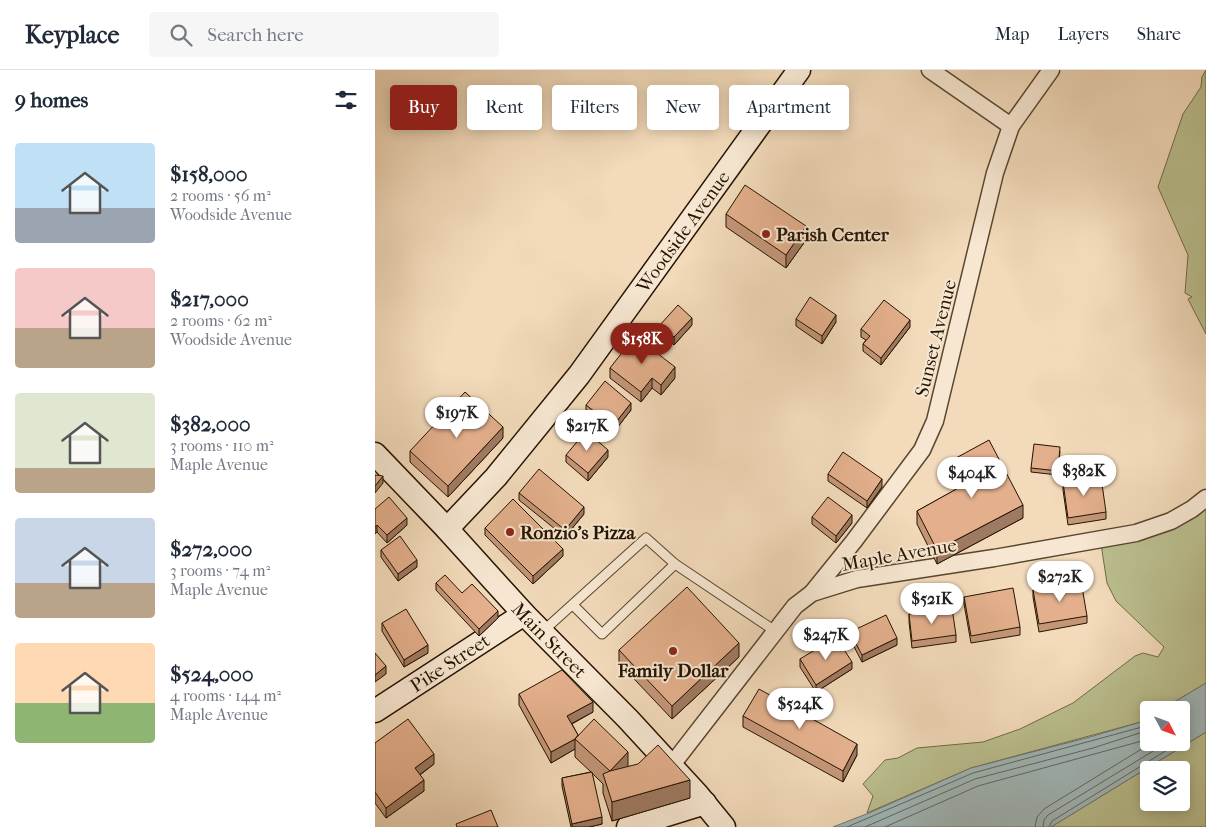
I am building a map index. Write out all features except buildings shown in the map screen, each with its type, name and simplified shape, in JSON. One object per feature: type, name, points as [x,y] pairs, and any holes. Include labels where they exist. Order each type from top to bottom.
[{"type":"main road","name":"Woodside Avenue","points":[[447,529],[496,476],[579,375],[799,70]]},
{"type":"main road","name":"Main Street","points":[[375,454],[542,632],[628,719],[705,803],[724,827]]},
{"type":"main road","name":"Pike Street","points":[[375,711],[525,614]]},
{"type":"main road","points":[[628,827],[705,803]]},
{"type":"street","points":[[930,70],[1011,126]]},
{"type":"street","name":"Sunset Avenue","points":[[812,593],[854,541],[922,450],[935,421],[995,173],[1011,126],[1051,70]]},
{"type":"street","name":"Maple Avenue","points":[[671,766],[795,606],[812,593],[857,579],[994,558],[1136,533],[1171,521],[1192,509],[1206,498]]},
{"type":"lane","points":[[542,632],[646,538],[675,564],[775,631]]},
{"type":"lane","points":[[573,605],[602,634],[675,564]]},
{"type":"green space","points":[[1206,70],[1206,334],[1188,299],[1192,297],[1185,293],[1188,255],[1158,187],[1183,114],[1201,87],[1202,77]]},
{"type":"green space","points":[[1206,500],[1206,683],[1176,701],[1140,701],[1140,722],[971,768],[867,813],[873,796],[863,784],[885,760],[898,758],[917,748],[983,742],[1020,729],[1073,703],[1135,656],[1143,653],[1158,657],[1164,647],[1116,601],[1107,583],[1101,544]]},
{"type":"green space","points":[[1206,732],[1206,827],[1051,827],[1140,772],[1140,811],[1190,811],[1190,761],[1159,761],[1175,751],[1190,751],[1190,742]]},
{"type":"water","points":[[1206,683],[1206,732],[1190,742],[1190,701],[1176,701]]},
{"type":"water","points":[[1140,722],[1140,751],[1175,751],[1159,761],[1140,761],[1140,772],[1051,827],[833,827],[971,768]]},
{"type":"place","name":"Parish Center","points":[[766,234]]},
{"type":"place","name":"Ronzio's Pizza","points":[[510,532]]},
{"type":"place","name":"Family Dollar","points":[[673,651]]}]
